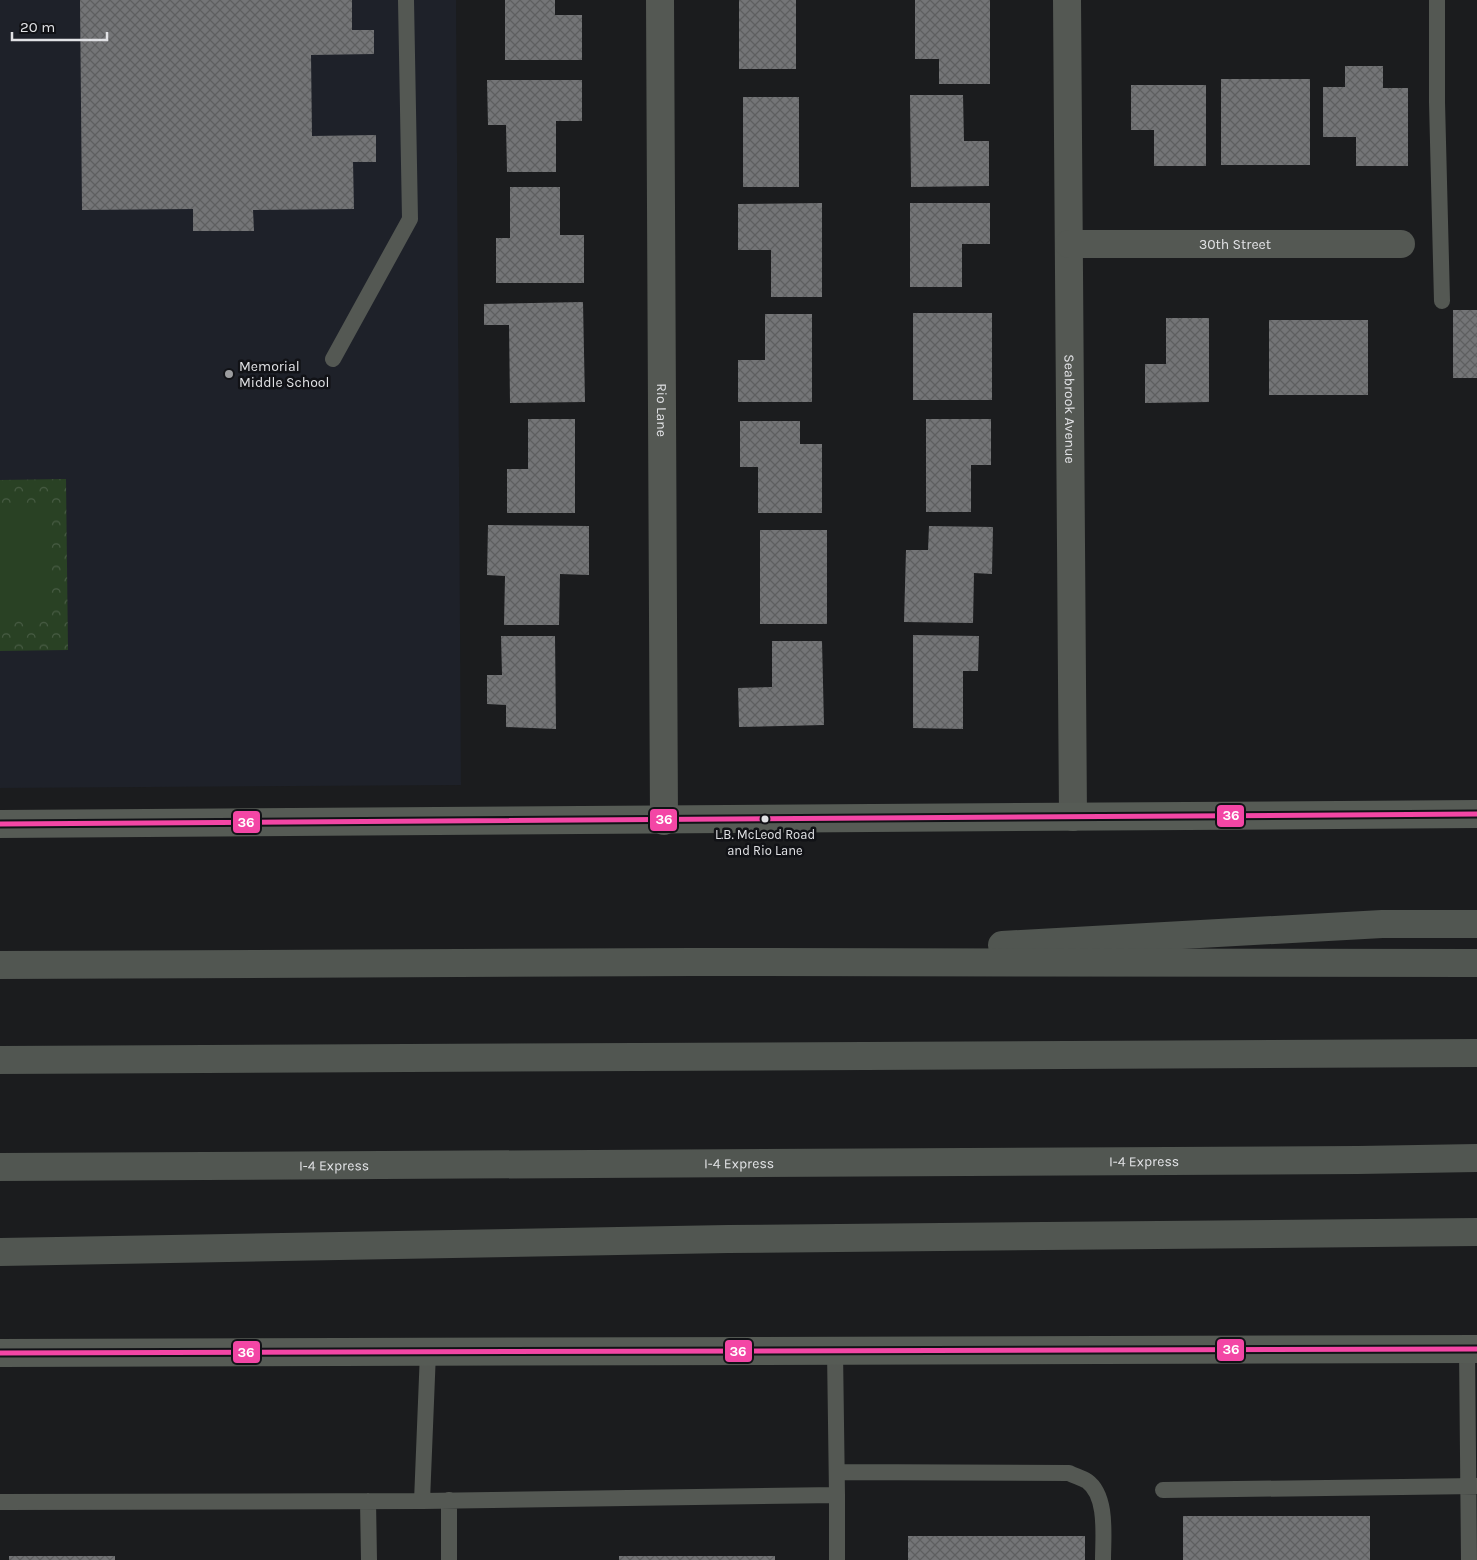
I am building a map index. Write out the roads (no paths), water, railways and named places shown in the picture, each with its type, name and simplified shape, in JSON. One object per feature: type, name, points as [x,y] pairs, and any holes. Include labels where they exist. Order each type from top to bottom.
[{"type":"highway","points":[[693,962],[1382,924],[1477,924]]},
{"type":"highway","points":[[0,965],[693,962],[1477,963]]},
{"type":"highway","points":[[0,1060],[1477,1053]]},
{"type":"highway","name":"I-4 Express","points":[[0,1167],[1477,1158]]},
{"type":"highway","points":[[0,1252],[728,1239],[1477,1232]]},
{"type":"street","name":"Rio Lane","points":[[660,0],[664,821]]},
{"type":"street","name":"Seabrook Avenue","points":[[1067,0],[1073,817]]},
{"type":"street","name":"30th Street","points":[[1069,244],[1401,244]]},
{"type":"street","points":[[0,824],[1477,814]]},
{"type":"street","points":[[0,1353],[1472,1349]]},
{"type":"lane","points":[[333,358],[410,220],[406,0]]},
{"type":"lane","points":[[1436,0],[1436,102],[1442,301]]},
{"type":"lane","points":[[1469,1560],[1473,1486],[1472,1349]]},
{"type":"lane","points":[[835,1351],[837,1560]]},
{"type":"lane","points":[[422,1501],[428,1352]]},
{"type":"lane","points":[[837,1472],[1069,1473],[1088,1482],[1099,1496],[1103,1524],[1103,1560]]},
{"type":"lane","points":[[1163,1490],[1473,1486]]},
{"type":"lane","points":[[0,1502],[422,1501],[837,1495]]},
{"type":"lane","points":[[448,1500],[450,1560]]},
{"type":"lane","points":[[368,1501],[369,1560]]},
{"type":"place","name":"Memorial Middle School","points":[[229,374]]},
{"type":"place","name":"L.B. McLeod Road and Rio Lane","points":[[765,819]]}]
